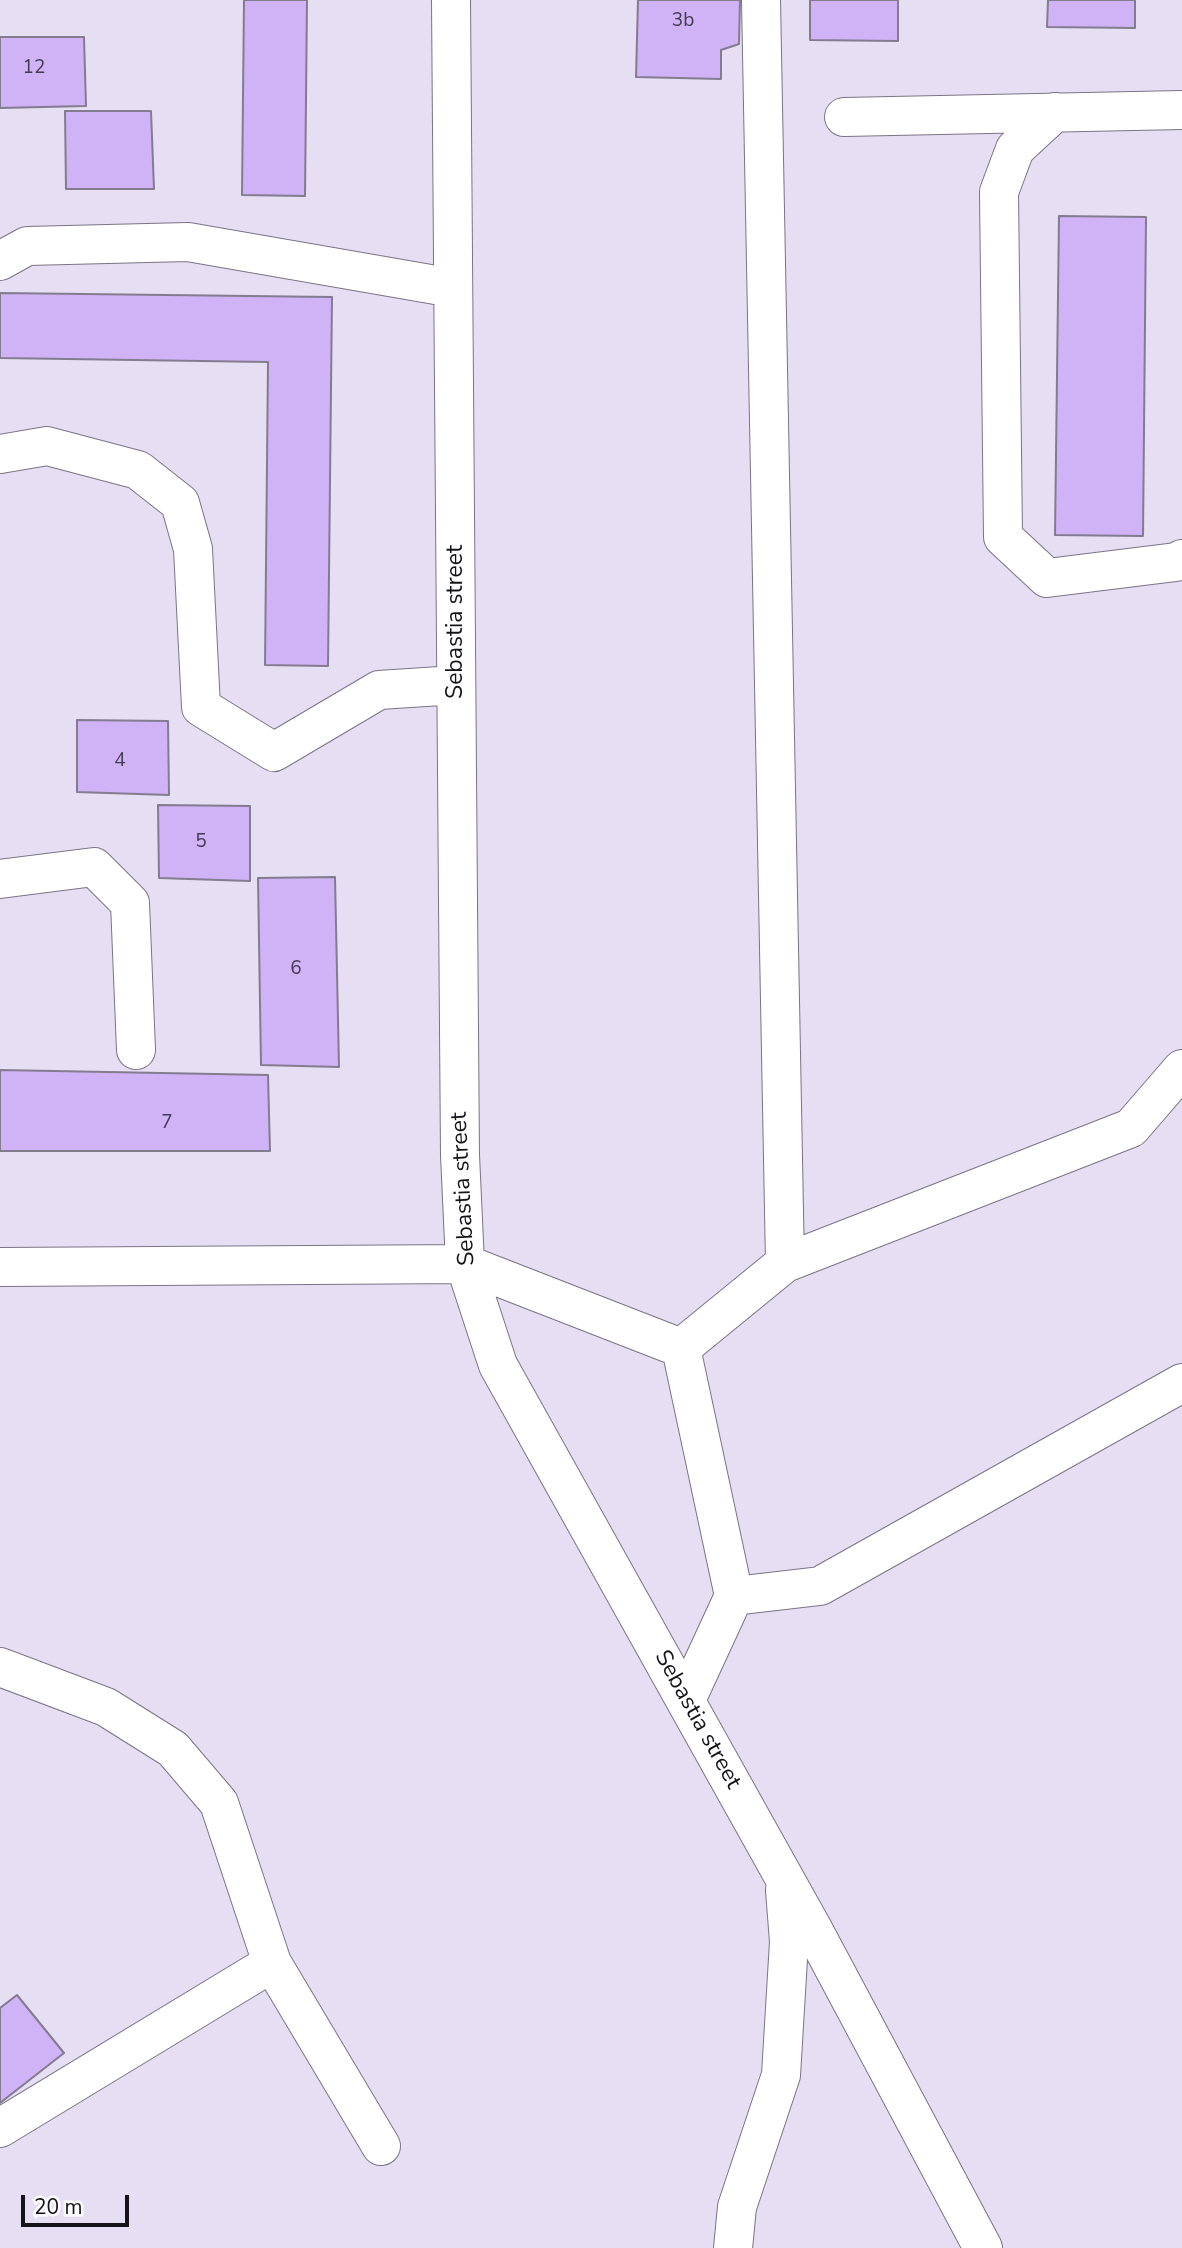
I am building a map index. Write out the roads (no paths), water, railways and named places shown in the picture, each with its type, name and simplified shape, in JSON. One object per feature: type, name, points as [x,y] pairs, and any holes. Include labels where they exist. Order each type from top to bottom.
[{"type":"street","name":"Sebastia street","points":[[451,0],[460,1155],[465,1264],[498,1365],[785,1878],[983,2248]]},
{"type":"street","points":[[761,0],[785,1264]]},
{"type":"street","points":[[844,117],[1182,110]]},
{"type":"street","points":[[1055,112],[1015,149],[999,192],[1003,537],[1047,578],[1176,562],[1182,559]]},
{"type":"street","points":[[0,261],[27,246],[188,242],[453,288]]},
{"type":"street","points":[[0,454],[47,446],[138,470],[180,503],[193,549],[201,707],[274,752],[379,690],[456,685]]},
{"type":"street","points":[[0,879],[94,867],[130,903],[136,1050]]},
{"type":"street","points":[[681,1348],[785,1264],[1131,1128],[1182,1069]]},
{"type":"street","points":[[0,1267],[465,1264],[681,1348]]},
{"type":"street","points":[[681,1348],[734,1596],[686,1700]]},
{"type":"street","points":[[734,1596],[820,1586],[1182,1383]]},
{"type":"street","points":[[0,1667],[106,1707],[173,1749],[219,1803],[272,1963],[381,2146]]},
{"type":"street","points":[[733,2248],[737,2207],[781,2075],[789,1942],[785,1878]]},
{"type":"street","points":[[0,2128],[272,1963]]}]
